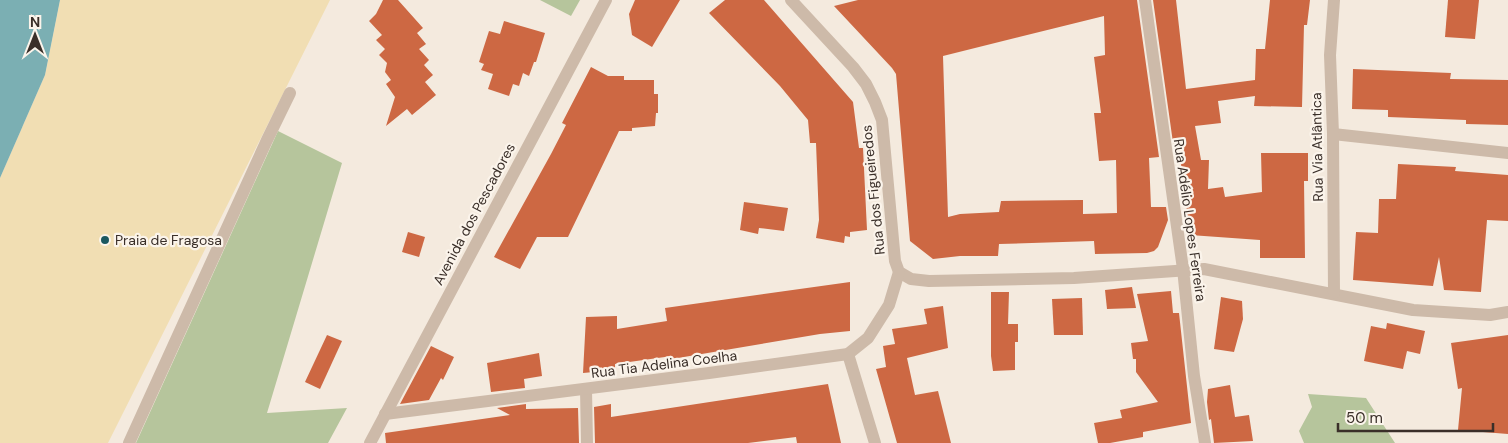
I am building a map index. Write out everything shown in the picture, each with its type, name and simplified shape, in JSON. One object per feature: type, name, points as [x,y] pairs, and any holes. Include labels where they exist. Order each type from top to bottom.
[{"type":"street","name":"Avenida dos Pescadores","points":[[370,443],[606,0]]},
{"type":"street","name":"Rua dos Figueiredos","points":[[791,0],[853,67],[866,84],[875,102],[882,120],[895,261],[899,272]]},
{"type":"street","name":"Rua Adélio Lopes Ferreira","points":[[1145,0],[1183,270],[1194,376],[1205,443]]},
{"type":"street","name":"Rua Via Atlântica","points":[[1334,0],[1330,54],[1333,134],[1334,293]]},
{"type":"street","points":[[129,443],[290,93]]},
{"type":"street","points":[[1333,134],[1508,153]]},
{"type":"street","points":[[874,443],[848,354],[868,338],[889,305],[899,272],[911,279],[929,282],[1074,278],[1204,269],[1413,310],[1490,315],[1508,312]]},
{"type":"street","name":"Rua Tia Adelina Coelha","points":[[385,414],[848,354]]},
{"type":"street","points":[[586,389],[587,443]]},
{"type":"green space","points":[[540,0],[580,0],[571,16]]},
{"type":"green space","points":[[278,131],[342,163],[267,413],[347,408],[328,443],[136,443]]},
{"type":"green space","points":[[1308,394],[1366,398],[1395,443],[1304,443],[1299,431],[1312,407]]},
{"type":"sand","name":"Praia de Fragosa","points":[[60,0],[330,0],[108,443],[0,443],[0,178],[45,75]]},
{"type":"water","points":[[0,0],[60,0],[45,75],[0,178]]},
{"type":"building","points":[[383,0],[398,0],[423,28],[417,33],[426,44],[419,49],[429,60],[424,65],[433,75],[425,82],[436,95],[412,115],[407,109],[386,126],[395,97],[386,84],[391,80],[385,72],[387,63],[379,55],[385,49],[376,40],[382,35],[369,21],[376,14]]},
{"type":"building","points":[[635,0],[680,0],[652,47],[632,35],[629,14]]},
{"type":"building","points":[[725,0],[764,0],[853,102],[859,148],[863,148],[867,230],[850,232],[850,237],[845,236],[844,243],[816,238],[819,220],[816,143],[810,143],[808,120],[780,86],[709,13]]},
{"type":"building","points":[[858,0],[1137,0],[1159,157],[1149,158],[1151,207],[1166,207],[1168,220],[1158,247],[1154,251],[1147,253],[1095,254],[1094,241],[999,244],[998,256],[960,256],[933,259],[910,241],[896,74],[834,6]],"holes":[[[1104,16],[1105,55],[1094,57],[1101,113],[1094,113],[1099,161],[1116,160],[1117,213],[1083,214],[1083,200],[1001,201],[999,212],[960,214],[948,217],[943,56]]]},
{"type":"building","points":[[1153,0],[1176,0],[1186,89],[1255,80],[1256,49],[1265,49],[1270,0],[1310,0],[1307,25],[1304,25],[1302,107],[1254,106],[1255,96],[1218,101],[1221,123],[1195,126],[1201,160],[1209,160],[1208,189],[1223,187],[1225,197],[1262,192],[1261,153],[1308,153],[1308,181],[1304,181],[1305,258],[1260,258],[1260,240],[1190,235],[1180,156],[1175,157]]},
{"type":"building","points":[[1448,0],[1479,0],[1475,39],[1445,37]]},
{"type":"building","points":[[504,21],[545,33],[536,62],[534,62],[529,76],[523,73],[519,86],[513,84],[509,96],[488,89],[493,74],[481,70],[484,64],[479,62],[489,31],[500,34]]},
{"type":"building","points":[[591,67],[608,76],[624,76],[624,80],[654,80],[654,94],[658,94],[658,113],[656,113],[655,126],[632,128],[632,131],[619,131],[568,237],[537,237],[520,269],[494,257],[566,125],[562,123]]},
{"type":"building","points":[[1353,69],[1451,73],[1450,79],[1508,80],[1508,125],[1466,124],[1466,120],[1388,117],[1388,110],[1352,109]]},
{"type":"building","points":[[1398,164],[1456,167],[1455,171],[1508,175],[1508,221],[1487,220],[1481,292],[1444,290],[1439,257],[1433,286],[1353,280],[1356,232],[1378,233],[1379,199],[1396,199]]},
{"type":"building","points":[[744,202],[788,208],[784,231],[759,228],[758,234],[740,230]]},
{"type":"building","points":[[408,232],[425,237],[419,257],[402,252]]},
{"type":"building","points":[[850,282],[850,331],[820,334],[672,359],[672,356],[615,364],[615,370],[583,373],[586,317],[617,316],[617,329],[667,321],[665,308]]},
{"type":"building","points":[[1132,287],[1136,308],[1107,309],[1105,290]]},
{"type":"building","points":[[1171,291],[1173,313],[1179,313],[1191,423],[1143,432],[1143,437],[1110,443],[1098,443],[1094,423],[1122,418],[1120,410],[1158,402],[1136,372],[1136,359],[1133,359],[1131,343],[1148,341],[1137,294]]},
{"type":"building","points":[[991,292],[1009,292],[1008,324],[1018,324],[1018,342],[1015,342],[1015,370],[993,371],[991,356]]},
{"type":"building","points":[[1221,297],[1242,301],[1243,319],[1234,352],[1214,349]]},
{"type":"building","points":[[1082,298],[1083,335],[1054,335],[1052,299]]},
{"type":"building","points":[[943,306],[948,348],[907,358],[915,395],[938,391],[951,443],[897,443],[876,369],[886,367],[883,346],[895,344],[892,329],[927,324],[924,309]]},
{"type":"building","points":[[1387,323],[1425,331],[1420,354],[1407,351],[1403,369],[1364,361],[1371,326],[1386,329]]},
{"type":"building","points":[[327,335],[342,341],[320,389],[305,382]]},
{"type":"building","points":[[1508,335],[1508,434],[1458,430],[1462,388],[1458,389],[1451,343]]},
{"type":"building","points":[[431,346],[454,357],[443,380],[441,378],[429,400],[400,404]]},
{"type":"building","points":[[539,353],[542,376],[524,379],[525,388],[491,392],[487,363]]},
{"type":"building","points":[[828,384],[841,443],[797,443],[796,437],[748,443],[595,443],[594,407],[611,404],[611,417]]},
{"type":"building","points":[[1230,385],[1235,417],[1249,415],[1253,441],[1214,443],[1207,402],[1208,389]]},
{"type":"building","points":[[526,404],[526,409],[578,408],[579,443],[386,443],[385,433],[510,415],[497,408]]},
{"type":"place","name":"Praia de Fragosa","points":[[105,240]]}]
